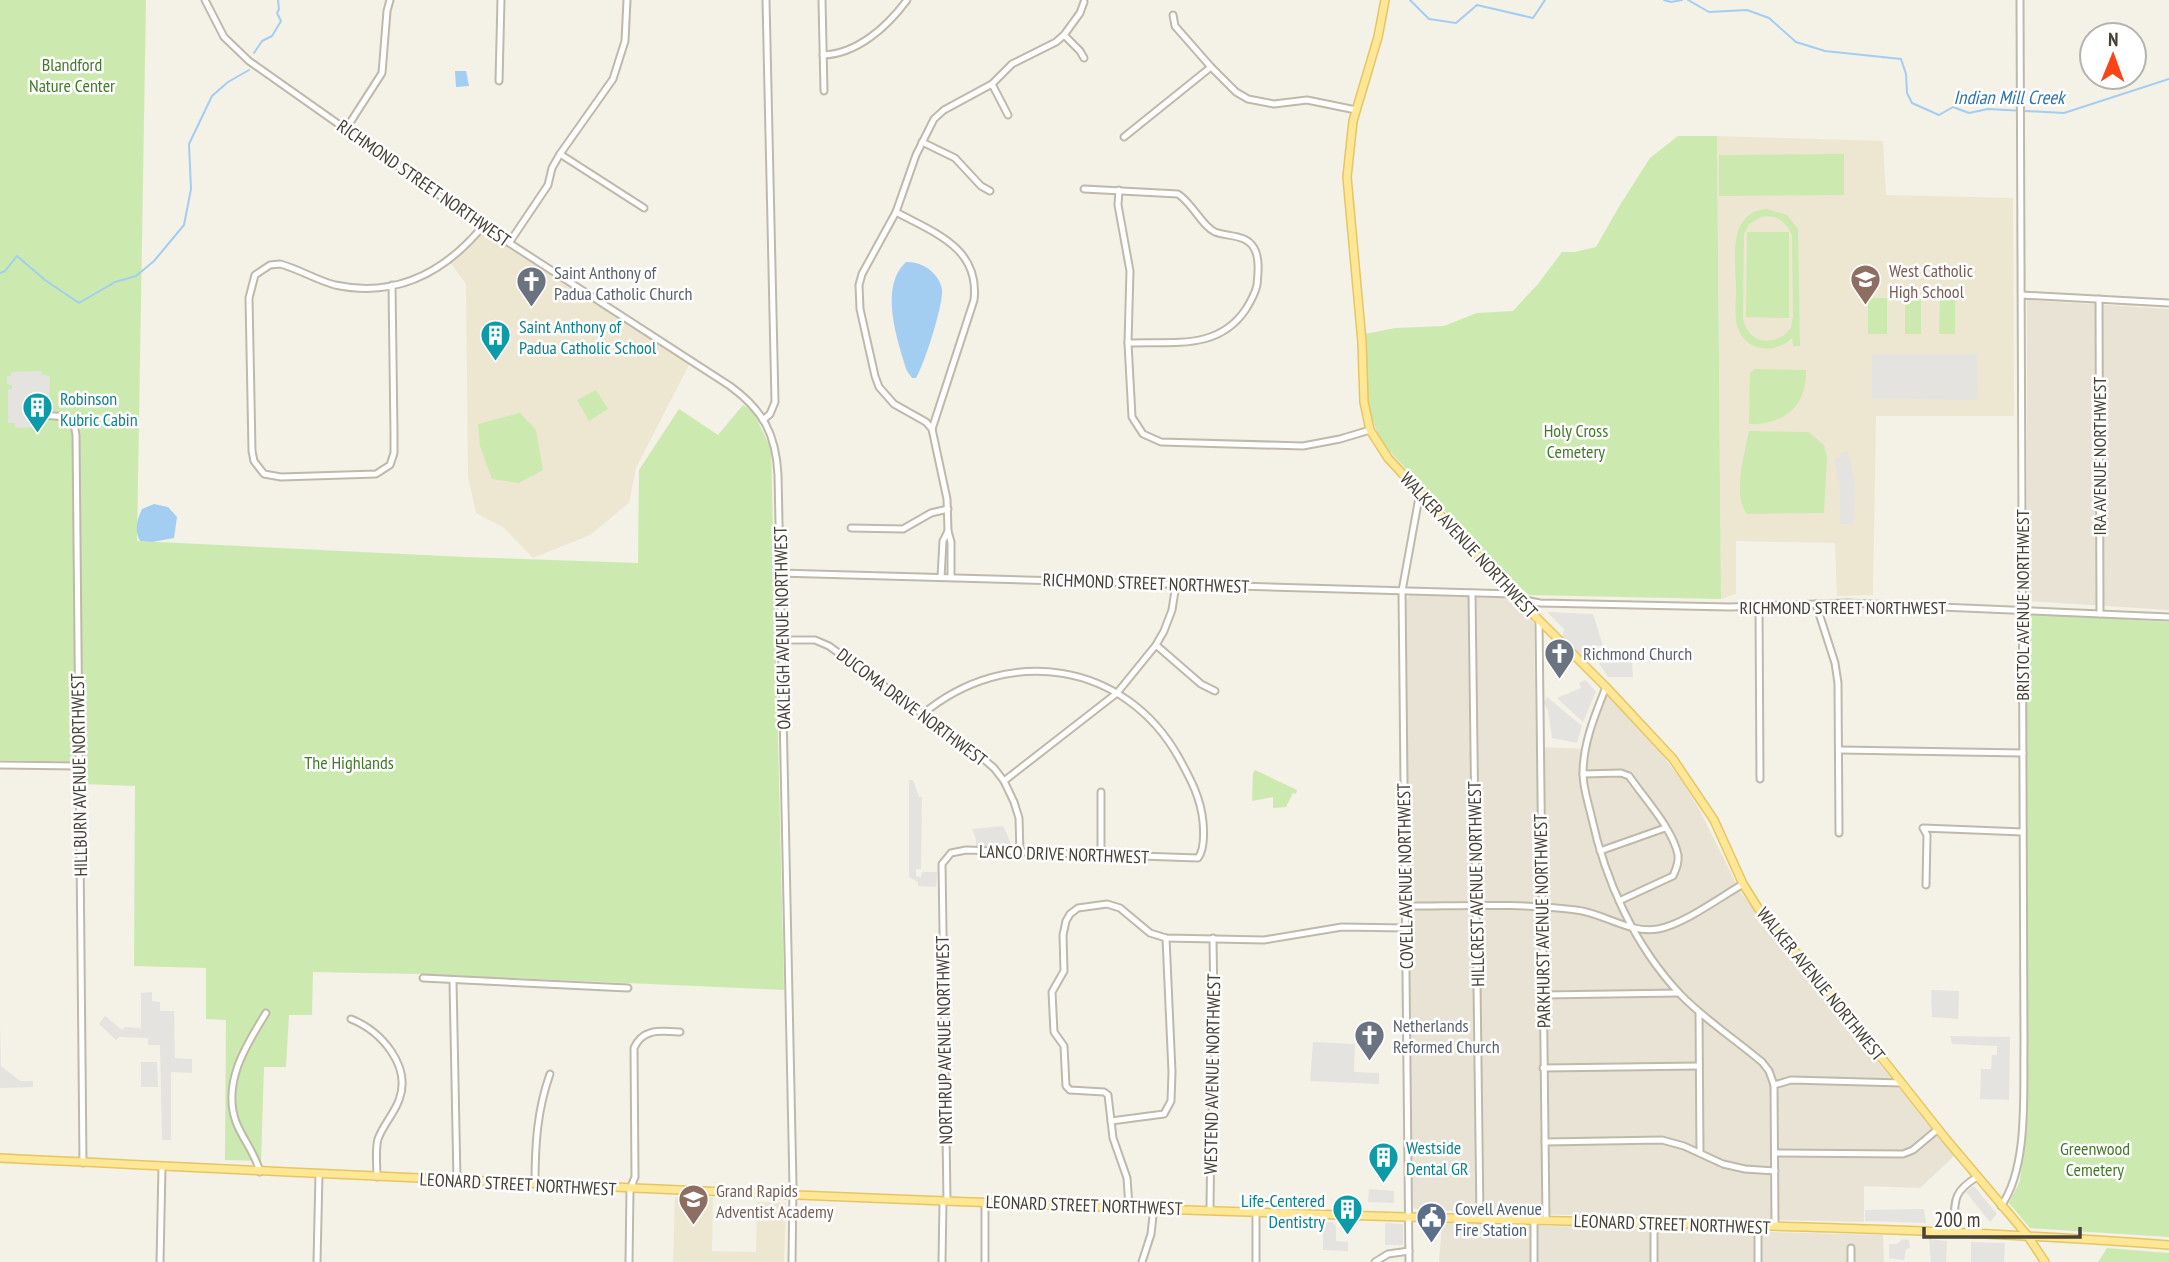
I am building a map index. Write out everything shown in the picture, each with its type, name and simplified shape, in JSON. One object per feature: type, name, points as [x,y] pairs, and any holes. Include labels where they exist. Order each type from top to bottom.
[{"type":"main road","name":"WALKER AVENUE NORTHWEST","points":[[1385,0],[1350,135],[1347,177],[1362,342],[1364,402],[1370,429],[1388,458],[1539,622],[1606,687],[1673,759],[1701,797],[1742,884],[1758,908],[2027,1235],[2045,1262]]},
{"type":"main road","name":"LEONARD STREET NORTHWEST","points":[[0,1158],[630,1189],[1409,1217],[1954,1231],[2169,1245]]},
{"type":"street","name":"RICHMOND STREET NORTHWEST","points":[[205,0],[232,46],[249,61],[483,226],[730,386],[754,405],[763,420]]},
{"type":"street","points":[[346,129],[382,73],[390,0]]},
{"type":"street","points":[[499,81],[500,0]]},
{"type":"street","points":[[509,243],[548,185],[552,168],[560,154],[613,79],[625,41],[627,0]]},
{"type":"street","points":[[763,420],[770,414],[775,402],[766,0]]},
{"type":"street","points":[[821,0],[824,91]]},
{"type":"street","points":[[823,55],[839,54],[864,42],[900,9],[906,0]]},
{"type":"street","name":"BRISTOL AVENUE NORTHWEST","points":[[2001,1206],[2016,1175],[2023,1101],[2020,0]]},
{"type":"street","points":[[951,577],[948,509],[932,429],[926,422],[894,404],[879,387],[874,376],[860,309],[859,285],[862,274],[896,212],[933,119],[944,110],[992,84],[1012,64],[1049,47],[1064,35],[1080,13],[1084,2]]},
{"type":"street","points":[[1173,15],[1175,26],[1211,67],[1236,92],[1248,99],[1274,104],[1307,100],[1356,110]]},
{"type":"street","points":[[1064,35],[1084,58]]},
{"type":"street","points":[[1125,137],[1211,67]]},
{"type":"street","points":[[992,84],[1008,115]]},
{"type":"street","points":[[922,142],[955,158],[989,191]]},
{"type":"street","points":[[560,154],[644,208]]},
{"type":"street","points":[[1084,189],[1178,194],[1188,201],[1206,225],[1214,231],[1250,242],[1258,259],[1255,295],[1229,330],[1213,338],[1198,341],[1128,343]]},
{"type":"street","points":[[1119,190],[1118,205],[1130,271],[1128,343],[1132,417],[1137,427],[1152,439],[1178,444],[1303,446],[1340,439],[1370,429]]},
{"type":"street","points":[[896,212],[960,249],[971,267],[976,286],[974,300],[932,429]]},
{"type":"street","points":[[392,285],[394,453],[390,465],[376,474],[281,477],[264,474],[254,461],[253,452],[249,298],[255,275],[270,265],[280,264],[335,285],[373,288],[392,285],[421,276],[449,261],[463,250],[483,226]]},
{"type":"street","points":[[2022,295],[2169,303]]},
{"type":"street","name":"IRA AVENUE NORTHWEST","points":[[2099,299],[2100,614]]},
{"type":"street","name":"HILLBURN AVENUE NORTHWEST","points":[[41,415],[70,418],[76,435],[83,1163]]},
{"type":"street","name":"OAKLEIGH AVENUE NORTHWEST","points":[[763,420],[774,442],[777,456],[793,1195],[792,1262]]},
{"type":"street","name":"COVELL AVENUE NORTHWEST","points":[[1409,1262],[1402,591],[1420,492]]},
{"type":"street","points":[[851,528],[904,528],[931,513],[948,509]]},
{"type":"street","points":[[941,577],[943,541],[948,531]]},
{"type":"street","name":"RICHMOND STREET NORTHWEST","points":[[779,573],[1472,593],[1515,596],[1540,603],[1759,606],[1816,604],[2021,609],[2169,617]]},
{"type":"street","points":[[1004,781],[1117,693],[1156,645],[1168,621],[1176,584]]},
{"type":"street","name":"HILLCREST AVENUE NORTHWEST","points":[[1472,593],[1480,1218]]},
{"type":"street","points":[[1816,604],[1835,663],[1840,750],[1839,833]]},
{"type":"street","points":[[1759,606],[1760,779]]},
{"type":"street","name":"PARKHURST AVENUE NORTHWEST","points":[[1539,622],[1546,1220]]},
{"type":"street","name":"DUCOMA DRIVE NORTHWEST","points":[[782,640],[815,640],[829,646],[981,756],[1004,781],[1019,818],[1020,853]]},
{"type":"street","points":[[1156,645],[1201,684],[1215,691]]},
{"type":"street","points":[[923,713],[959,689],[1001,673],[1056,673],[1084,678],[1117,693]]},
{"type":"street","points":[[1606,687],[1586,744],[1583,774],[1600,851],[1632,928],[1679,992],[1699,1013],[1762,1062],[1769,1071],[1774,1085],[1775,1227]]},
{"type":"street","name":"LANCO DRIVE NORTHWEST","points":[[941,880],[942,864],[951,853],[957,851],[1198,858],[1202,853],[1203,824],[1197,794],[1163,734],[1143,712],[1117,693]]},
{"type":"street","points":[[1840,750],[2023,753]]},
{"type":"street","points":[[0,765],[79,766]]},
{"type":"street","points":[[1583,774],[1621,773],[1629,776],[1665,828],[1678,855],[1678,866],[1673,876],[1619,901]]},
{"type":"street","points":[[1101,792],[1101,855]]},
{"type":"street","points":[[1600,851],[1665,828]]},
{"type":"street","points":[[1926,885],[1927,835],[1923,828],[2023,832]]},
{"type":"street","name":"NORTHRUP AVENUE NORTHWEST","points":[[941,880],[945,1201],[942,1262]]},
{"type":"street","points":[[1405,905],[1541,907],[1595,914],[1632,928],[1660,929],[1742,884]]},
{"type":"street","points":[[1129,1207],[1127,1178],[1113,1138],[1108,1095],[1104,1092],[1070,1090],[1066,1086],[1065,1046],[1054,1032],[1052,992],[1064,971],[1063,935],[1070,914],[1078,908],[1107,904],[1120,908],[1150,933],[1166,937],[1213,939],[1277,939],[1342,927],[1405,928]]},
{"type":"street","points":[[1111,1121],[1164,1114],[1171,1101],[1166,937]]},
{"type":"street","name":"WESTEND AVENUE NORTHWEST","points":[[1210,1209],[1211,1124],[1215,1077],[1213,939]]},
{"type":"street","points":[[423,978],[628,988]]},
{"type":"street","points":[[453,981],[457,1181]]},
{"type":"street","points":[[1543,995],[1679,992]]},
{"type":"street","points":[[260,1172],[256,1157],[236,1122],[232,1094],[239,1062],[266,1013]]},
{"type":"street","points":[[1699,1013],[1700,1153]]},
{"type":"street","points":[[351,1019],[378,1035],[395,1057],[400,1070],[400,1098],[377,1143],[377,1177]]},
{"type":"street","points":[[629,1262],[630,1189],[635,1177],[634,1048],[638,1039],[648,1033],[680,1032]]},
{"type":"street","points":[[1544,1068],[1699,1066]]},
{"type":"street","points":[[535,1184],[536,1128],[550,1074]]},
{"type":"street","points":[[1774,1085],[1791,1080],[1902,1083]]},
{"type":"street","points":[[1776,1153],[1903,1154],[1913,1150],[1938,1129]]},
{"type":"street","points":[[1545,1142],[1662,1140],[1724,1164],[1775,1171]]},
{"type":"street","points":[[160,1262],[162,1167]]},
{"type":"street","points":[[317,1262],[319,1174]]},
{"type":"street","points":[[1954,1231],[1957,1192],[1977,1177]]},
{"type":"street","points":[[985,1202],[985,1262]]},
{"type":"street","points":[[1142,1262],[1151,1234],[1154,1207]]},
{"type":"street","points":[[1256,1211],[1256,1262]]},
{"type":"street","points":[[1534,1220],[1534,1262]]},
{"type":"street","points":[[1654,1223],[1654,1262]]},
{"type":"street","points":[[1758,1226],[1758,1262]]},
{"type":"street","points":[[1851,1248],[1852,1262]]},
{"type":"street","points":[[1375,1262],[1388,1254],[1409,1251]]},
{"type":"shaded area","name":"West Catholic High School","points":[[1717,136],[1883,141],[1886,195],[2013,198],[2014,416],[1876,416],[1873,595],[1837,596],[1835,543],[1736,541],[1736,594],[1721,599]]},
{"type":"shaded area","points":[[483,226],[691,361],[636,468],[629,503],[590,535],[533,558],[504,528],[476,513],[468,477],[466,284],[449,261]]},
{"type":"shaded area","points":[[2027,300],[2169,309],[2169,610],[2027,601]]},
{"type":"shaded area","points":[[1977,354],[1978,400],[1872,399],[1872,356]]},
{"type":"shaded area","points":[[41,371],[42,375],[50,376],[49,408],[43,427],[15,428],[15,423],[8,423],[8,390],[12,389],[12,385],[7,384],[7,376],[11,376],[12,372]]},
{"type":"shaded area","points":[[1848,451],[1855,484],[1854,524],[1840,524],[1840,490],[1834,460],[1840,458],[1839,454]]},
{"type":"shaded area","points":[[1410,595],[1506,598],[1513,600],[1534,623],[1536,747],[1588,749],[1599,713],[1610,695],[1644,731],[1682,781],[1699,809],[1741,893],[1954,1156],[1920,1188],[1864,1186],[1864,1222],[1415,1209],[1412,1205],[1405,634],[1405,601]]},
{"type":"shaded area","points":[[1547,612],[1593,614],[1603,646],[1592,645],[1595,651],[1631,651],[1633,677],[1608,677],[1597,660],[1592,660],[1586,667],[1561,642],[1564,629]]},
{"type":"shaded area","points":[[1585,680],[1596,691],[1583,722],[1557,698],[1581,688],[1579,683]]},
{"type":"shaded area","points":[[1547,697],[1582,726],[1577,743],[1552,738],[1548,710],[1544,703]]},
{"type":"shaded area","points":[[909,780],[913,780],[919,797],[922,797],[921,869],[916,869],[916,876],[921,877],[922,872],[937,872],[936,887],[918,886],[918,882],[909,877]]},
{"type":"shaded area","points":[[1003,826],[1010,841],[1009,849],[976,847],[972,829]]},
{"type":"shaded area","points":[[1931,990],[1959,991],[1958,1019],[1932,1017]]},
{"type":"shaded area","points":[[152,992],[152,1001],[160,1002],[160,1011],[174,1011],[175,1058],[192,1059],[192,1073],[171,1072],[171,1140],[162,1140],[160,1045],[148,1045],[148,1038],[119,1037],[116,1040],[99,1024],[105,1016],[122,1030],[125,1027],[141,1028],[141,993]]},
{"type":"shaded area","points":[[0,1025],[1,1066],[20,1081],[33,1081],[33,1087],[0,1088]]},
{"type":"shaded area","points":[[1950,1036],[2010,1037],[2009,1100],[1980,1099],[1981,1069],[1991,1069],[1992,1055],[1997,1055],[1997,1046],[1952,1044]]},
{"type":"shaded area","points":[[1313,1042],[1355,1044],[1354,1072],[1379,1073],[1379,1084],[1310,1081]]},
{"type":"shaded area","points":[[141,1062],[157,1062],[158,1087],[141,1087]]},
{"type":"shaded area","points":[[1974,1186],[1997,1214],[1990,1222],[1966,1192]]},
{"type":"shaded area","points":[[1369,1189],[1394,1191],[1394,1203],[1368,1202]]},
{"type":"shaded area","name":"Grand Rapids Adventist Academy","points":[[675,1197],[713,1197],[712,1251],[756,1252],[757,1202],[786,1203],[784,1262],[673,1262]]},
{"type":"shaded area","points":[[1924,1209],[1926,1223],[1865,1221],[1865,1210]]},
{"type":"shaded area","points":[[1323,1222],[1332,1222],[1336,1226],[1336,1241],[1348,1242],[1348,1251],[1323,1250]]},
{"type":"shaded area","points":[[1385,1223],[1403,1224],[1403,1245],[1385,1245]]},
{"type":"shaded area","points":[[1442,1223],[1883,1235],[1884,1262],[1439,1262]]},
{"type":"shaded area","points":[[1903,1239],[1909,1240],[1910,1248],[1906,1249],[1904,1260],[1889,1258],[1889,1244],[1897,1244]]},
{"type":"shaded area","points":[[1929,1239],[1947,1241],[1946,1262],[1931,1262]]},
{"type":"shaded area","points":[[1971,1242],[2005,1243],[2004,1262],[1971,1262]]},
{"type":"green space","name":"The Highlands","points":[[0,0],[146,0],[137,541],[638,563],[639,470],[679,409],[718,435],[743,405],[753,411],[771,449],[784,990],[422,974],[313,972],[312,1015],[289,1015],[286,1067],[264,1067],[261,1161],[225,1160],[226,1020],[206,1019],[206,968],[134,966],[135,786],[82,784],[82,762],[0,760]]},
{"type":"green space","name":"Holy Cross Cemetery","points":[[1678,136],[1717,136],[1721,599],[1529,595],[1505,576],[1385,446],[1369,406],[1365,334],[1395,328],[1444,326],[1477,313],[1513,311],[1562,252],[1596,247],[1650,158]]},
{"type":"green space","points":[[1844,154],[1844,195],[1719,196],[1719,155]]},
{"type":"green space","points":[[1767,209],[1787,215],[1798,229],[1800,346],[1793,346],[1792,338],[1778,347],[1762,348],[1748,342],[1738,329],[1736,240],[1739,228],[1754,212]],"holes":[[[1761,217],[1780,220],[1792,235],[1791,328],[1783,336],[1770,340],[1758,339],[1748,332],[1743,318],[1744,234],[1749,224]]]},
{"type":"green space","points":[[1747,232],[1789,232],[1789,318],[1746,317]]},
{"type":"green space","points":[[1955,297],[1955,334],[1939,334],[1940,298]]},
{"type":"green space","points":[[1868,298],[1887,298],[1887,334],[1868,334]]},
{"type":"green space","points":[[1905,298],[1921,298],[1921,334],[1905,334]]},
{"type":"green space","points":[[1755,369],[1806,370],[1798,403],[1783,417],[1749,424],[1750,373]]},
{"type":"green space","points":[[596,390],[608,409],[589,421],[577,400]]},
{"type":"green space","points":[[520,413],[536,430],[543,470],[519,483],[492,479],[480,446],[478,424]]},
{"type":"green space","points":[[1749,431],[1808,432],[1824,445],[1827,457],[1824,513],[1747,514],[1740,497],[1740,486]]},
{"type":"green space","name":"Greenwood Cemetery","points":[[2027,613],[2169,622],[2169,1237],[2030,1228],[2009,1203],[2020,1181],[2023,1149]]},
{"type":"green space","points":[[1255,770],[1297,790],[1286,807],[1273,808],[1273,797],[1252,801]]},
{"type":"green space","points":[[2107,1248],[2169,1253],[2169,1262],[2098,1262]]},
{"type":"water","points":[[455,71],[466,71],[469,86],[456,87]]},
{"type":"water","points":[[906,262],[929,269],[942,289],[933,334],[916,378],[912,378],[907,371],[893,314],[893,285]]},
{"type":"water","points":[[154,504],[168,507],[177,517],[174,538],[140,541],[137,529],[142,509]]},
{"type":"waterway","points":[[254,53],[262,41],[272,36],[281,21],[277,13],[278,0]]},
{"type":"waterway","name":"Indian Mill Creek","points":[[1410,0],[1429,19],[1456,23],[1477,5],[1533,18],[1545,0]]},
{"type":"waterway","name":"Indian Mill Creek","points":[[1664,0],[1682,0]]},
{"type":"waterway","name":"Indian Mill Creek","points":[[1688,0],[1709,12],[1747,10],[1769,18],[1796,42],[1825,51],[1901,59],[1906,74],[1907,93],[1912,103],[1939,115],[1953,107],[1969,113],[1988,109],[2064,113],[2169,79]]},
{"type":"waterway","points":[[0,273],[5,271],[17,256],[45,280],[79,303],[115,282],[136,276],[154,261],[184,225],[191,189],[189,144],[212,96],[228,82],[249,70]]},
{"type":"place","name":"West Catholic High School","points":[[1866,307]]},
{"type":"place","name":"Saint Anthony of Padua Catholic Church","points":[[531,309]]},
{"type":"place","name":"Saint Anthony of Padua Catholic School","points":[[496,363]]},
{"type":"place","name":"Robinson Kubric Cabin","points":[[37,435]]},
{"type":"place","name":"Richmond Church","points":[[1560,680]]},
{"type":"place","name":"Netherlands Reformed Church","points":[[1370,1062]]},
{"type":"place","name":"Westside Dental GR","points":[[1383,1184]]},
{"type":"place","name":"Grand Rapids Adventist Academy","points":[[693,1227]]},
{"type":"place","name":"Life-Centered Dentistry","points":[[1348,1237]]},
{"type":"place","name":"Covell Avenue Fire Station","points":[[1432,1245]]},
{"type":"park label","name":"Blandford Nature Center","points":[[72,74]]}]
